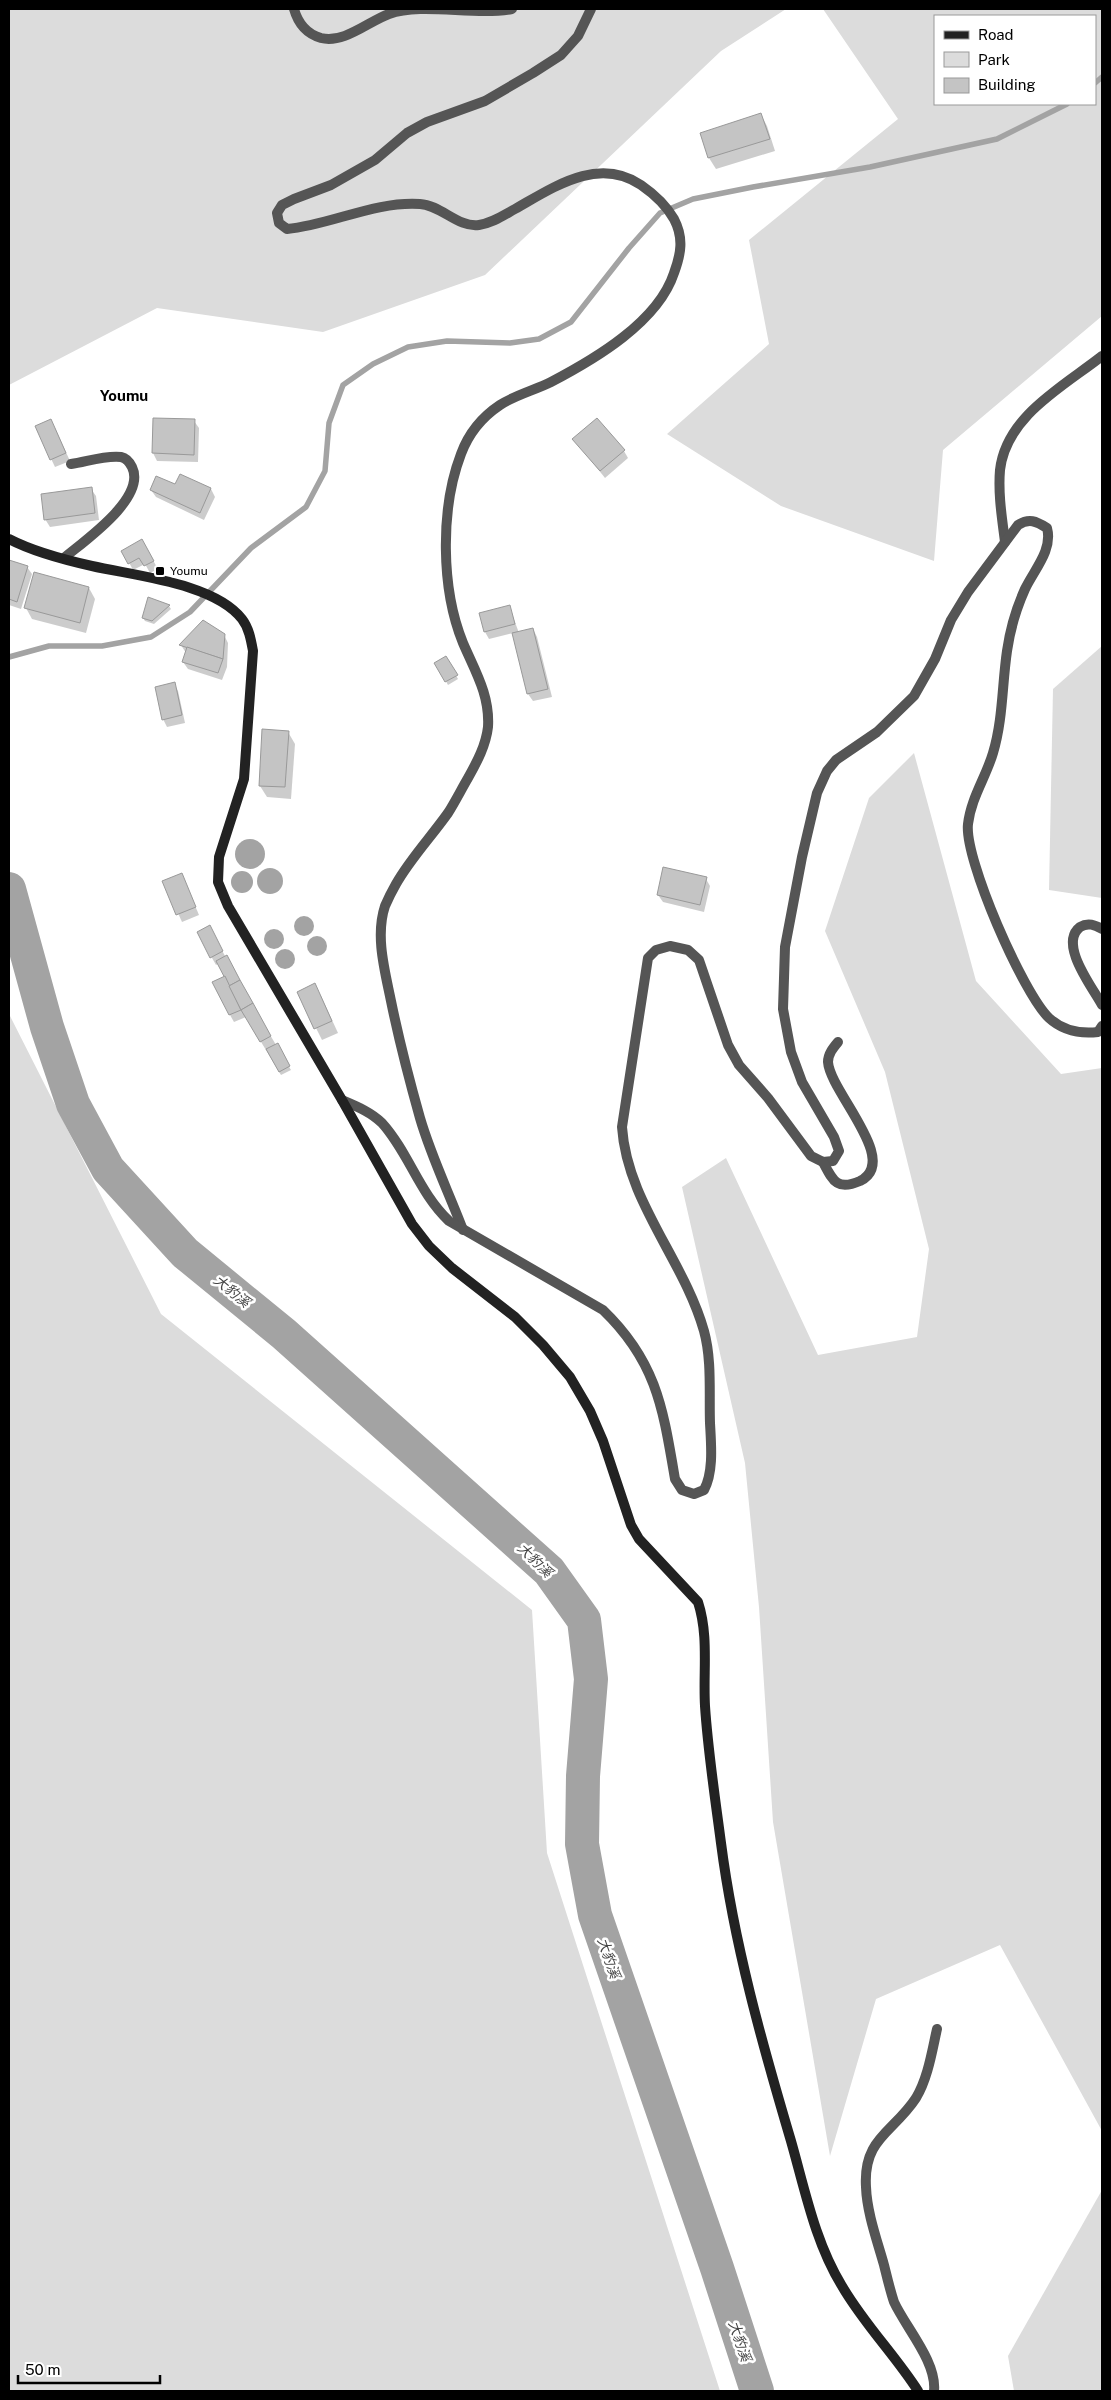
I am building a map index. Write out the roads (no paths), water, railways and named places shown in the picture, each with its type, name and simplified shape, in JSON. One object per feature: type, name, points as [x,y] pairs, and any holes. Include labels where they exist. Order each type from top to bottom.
[{"type":"street","points":[[294,9],[307,32],[323,39],[342,36],[390,13],[416,10],[489,13],[512,9]]},
{"type":"street","points":[[463,1230],[421,1121],[396,1026],[383,963],[382,934],[385,907],[397,882],[450,809],[479,758],[488,730],[488,704],[462,640],[453,608],[448,570],[447,529],[451,486],[462,452],[473,429],[500,404],[550,382],[602,353],[645,319],[671,282],[682,251],[675,221],[655,194],[630,178],[606,173],[572,178],[491,222],[473,226],[458,221],[441,210],[423,204],[393,206],[332,218],[303,228],[287,229],[279,223],[276,213],[282,206],[294,198],[331,185],[375,160],[407,133],[427,122],[485,101],[561,55],[578,36],[591,9]]},
{"type":"street","points":[[1005,542],[999,497],[1000,468],[1009,439],[1029,413],[1102,356]]},
{"type":"street","points":[[64,558],[111,518],[126,500],[133,485],[135,474],[131,464],[123,458],[114,457],[71,464]]},
{"type":"street","points":[[822,1162],[833,1161],[839,1151],[834,1137],[802,1082],[791,1052],[783,1009],[785,948],[802,857],[817,793],[827,771],[836,760],[877,732],[914,696],[935,659],[951,620],[1005,542],[1018,525],[1026,520],[1038,522],[1047,528],[1050,538],[1046,551],[1025,589],[1012,625],[993,753],[972,804],[968,825],[971,851],[978,877],[997,922],[1031,993],[1049,1018],[1066,1030],[1083,1034],[1098,1032],[1102,1026]]},
{"type":"street","points":[[9,539],[64,558],[174,583],[218,599],[242,619],[250,634],[253,651],[244,779],[219,857],[218,882],[228,906],[342,1100],[412,1224],[429,1246],[452,1268],[515,1317],[543,1345],[570,1377],[590,1411],[604,1442],[631,1525],[639,1539],[698,1602],[702,1615],[705,1640],[705,1704],[710,1765],[724,1872],[733,1923],[770,2068],[820,2242],[842,2286],[918,2391]]},
{"type":"street","points":[[1102,929],[1092,924],[1082,926],[1075,933],[1073,948],[1079,966],[1102,1005]]},
{"type":"street","points":[[342,1100],[367,1111],[381,1122],[439,1212],[463,1230],[603,1310],[617,1323],[640,1353],[660,1398],[675,1479],[682,1490],[694,1494],[704,1490],[709,1481],[710,1435],[707,1357],[704,1332],[695,1307],[633,1182],[623,1143],[622,1127],[648,958],[656,950],[670,946],[688,950],[699,960],[728,1045],[739,1065],[768,1098],[811,1156],[822,1162],[831,1178],[838,1185],[848,1186],[863,1179],[873,1169],[874,1156],[869,1142],[832,1079],[828,1062],[830,1053],[838,1042]]},
{"type":"street","points":[[934,2391],[930,2367],[894,2301],[872,2222],[866,2187],[867,2158],[878,2139],[904,2113],[917,2096],[927,2070],[937,2029]]},
{"type":"waterway","points":[[1096,82],[1102,77]]},
{"type":"waterway","points":[[9,657],[49,646],[102,646],[151,637],[190,612],[251,548],[306,507],[325,471],[329,423],[343,385],[373,364],[408,347],[447,341],[510,343],[539,339],[571,322],[629,248],[660,213],[693,199],[870,167],[997,139],[1065,105]]},
{"type":"waterway","name":"大豹溪","points":[[9,889],[47,1027],[73,1104],[108,1169],[185,1253],[284,1334],[549,1571],[584,1620],[591,1679],[583,1776],[582,1844],[595,1915],[717,2268],[757,2391]]},
{"type":"place","name":"Youmu","points":[[160,571]]},
{"type":"district","name":"Youmu","points":[[124,396]]}]
